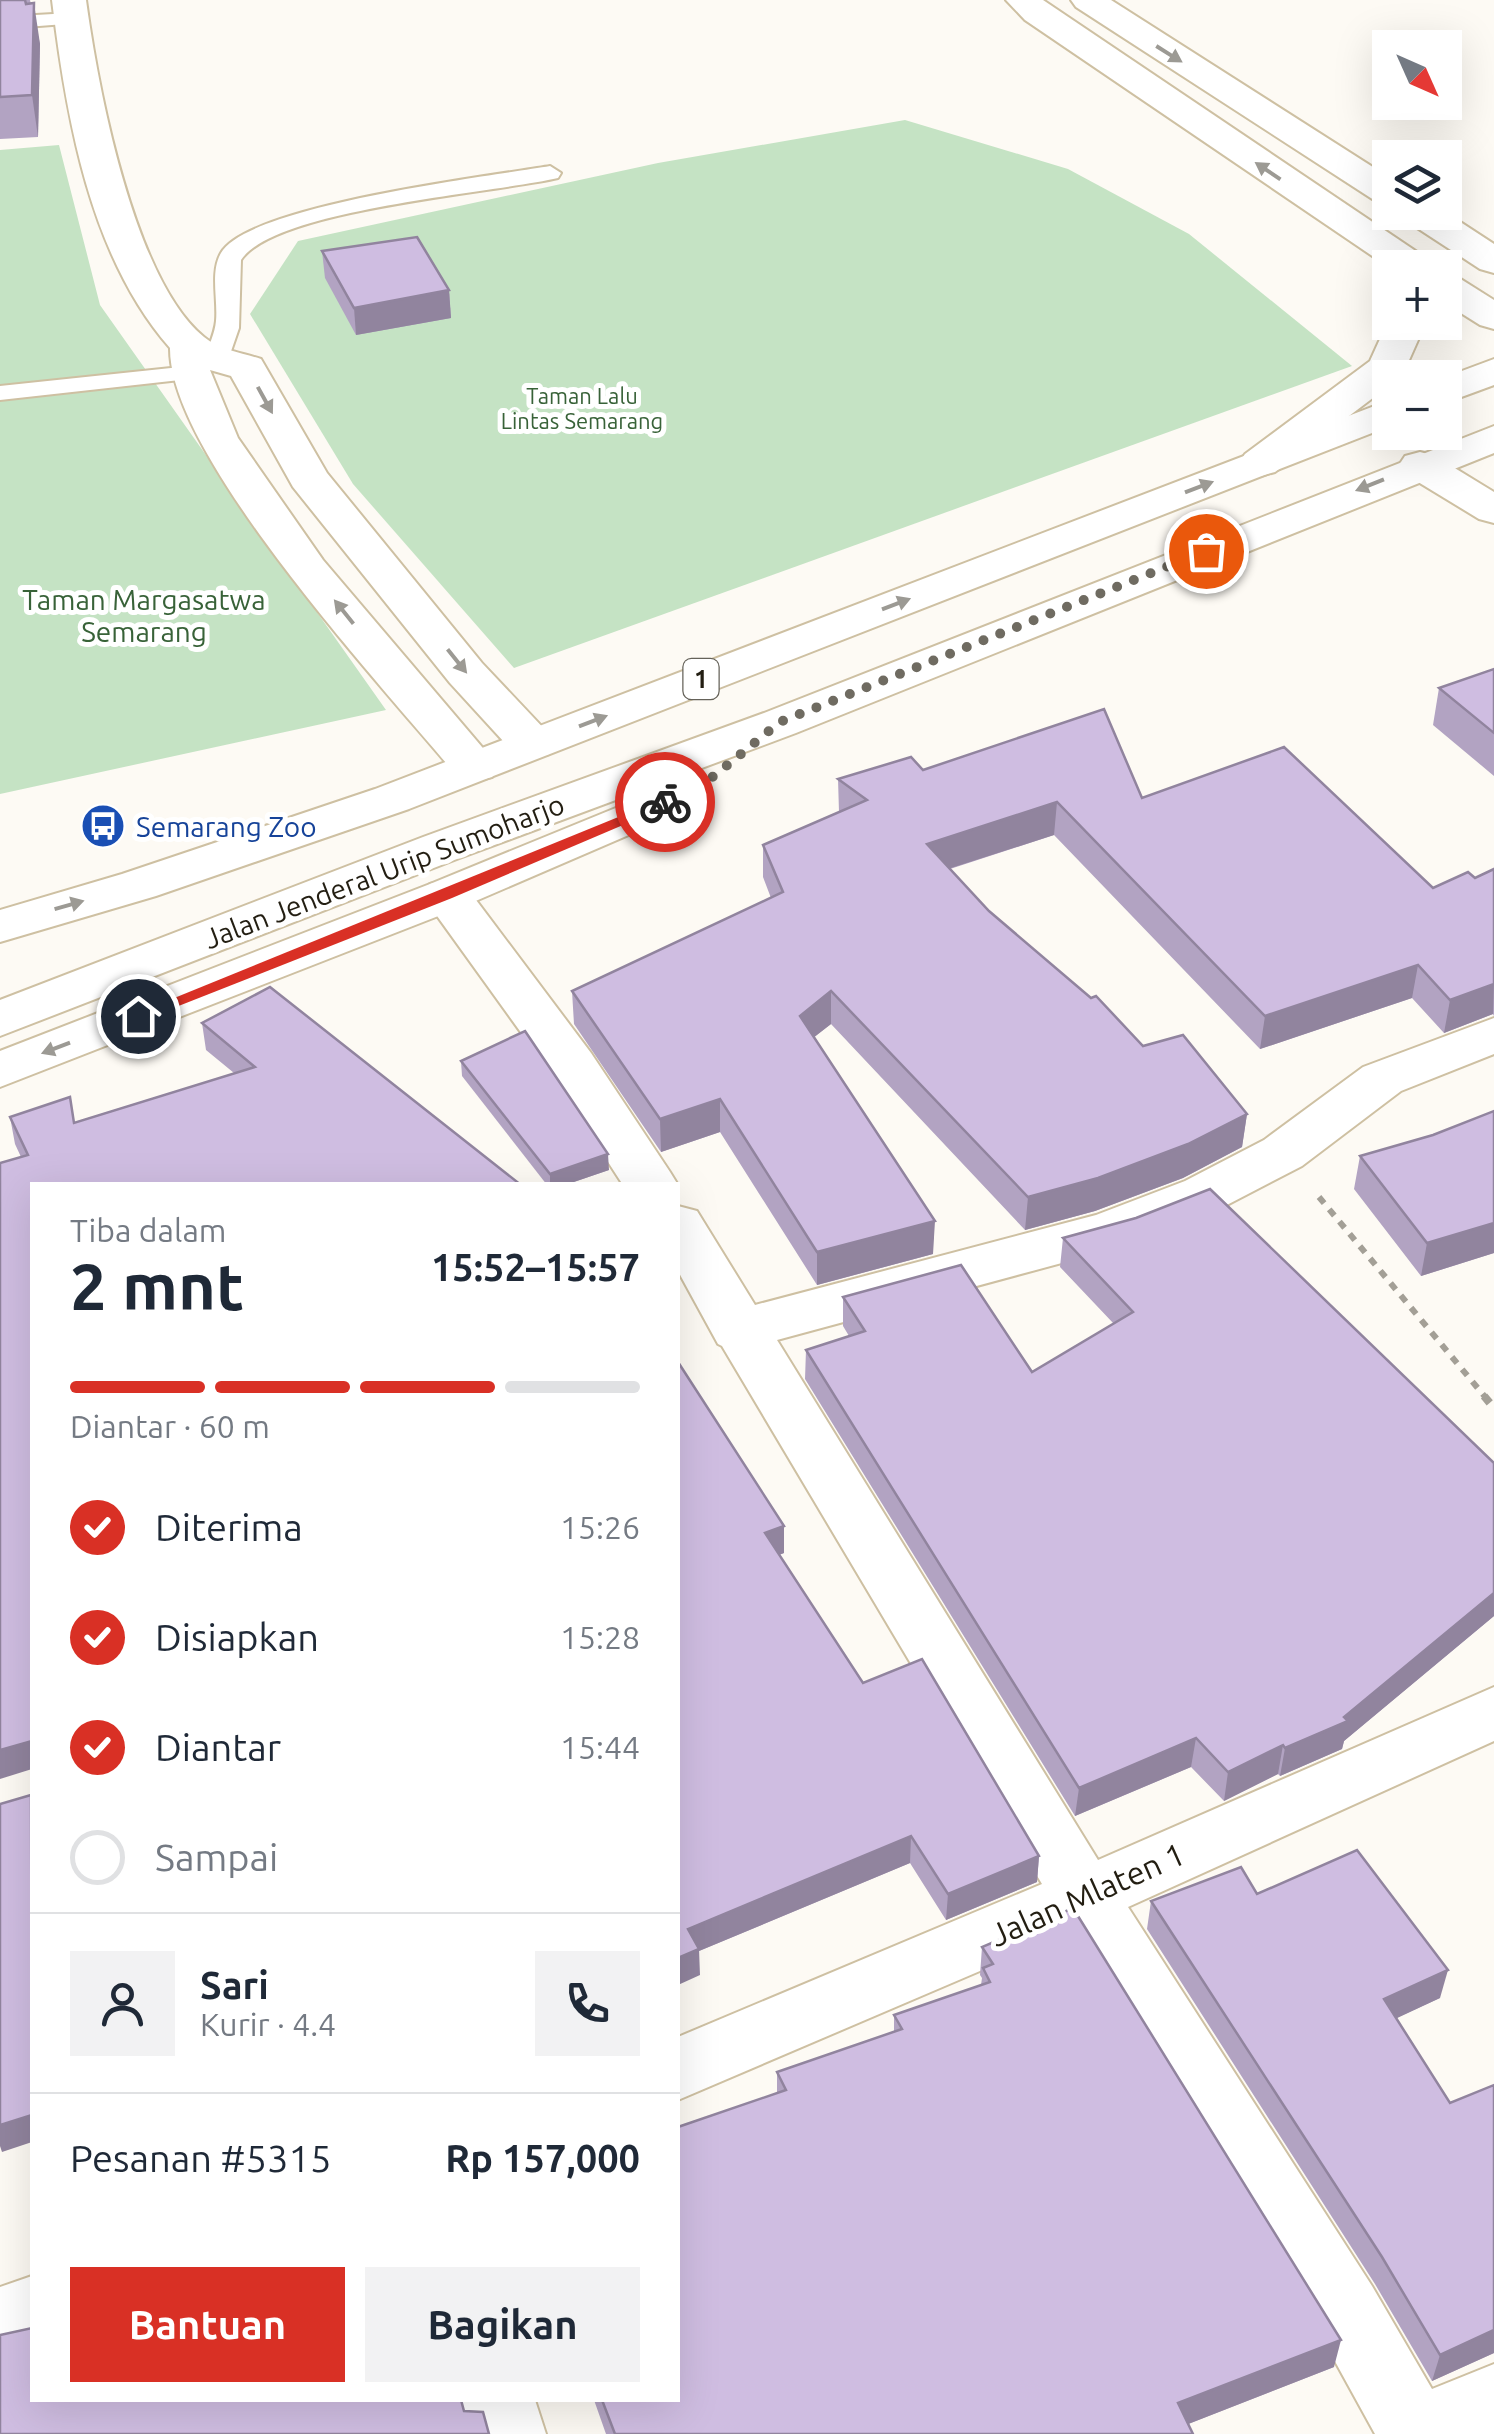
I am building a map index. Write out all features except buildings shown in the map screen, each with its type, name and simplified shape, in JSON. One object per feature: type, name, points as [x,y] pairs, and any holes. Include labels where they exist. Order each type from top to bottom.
[{"type":"main road","points":[[1023,0],[1036,13],[1387,250]]},
{"type":"main road","points":[[1088,0],[1372,182]]},
{"type":"main road","points":[[70,9],[82,98],[103,169],[151,292],[199,359],[217,438],[308,569],[475,767]]},
{"type":"main road","points":[[1462,219],[1494,232]]},
{"type":"main road","points":[[1349,226],[1372,261]]},
{"type":"main road","points":[[1446,230],[1494,261]]},
{"type":"main road","points":[[1462,297],[1494,318]]},
{"type":"main road","points":[[1260,463],[1388,368],[1399,340]]},
{"type":"main road","points":[[199,359],[247,368],[308,478],[466,673],[532,744]]},
{"type":"main road","points":[[1462,383],[1494,371]]},
{"type":"main road","name":"1","points":[[0,926],[139,885],[392,798],[1372,419]]},
{"type":"main road","points":[[0,1070],[444,871],[686,794],[780,722],[1494,438]]},
{"type":"main road","points":[[1420,465],[1494,510]]},
{"type":"main road","points":[[392,798],[649,1182]]},
{"type":"main road","name":"Jalan Jenderal Urip Sumoharjo","points":[[0,1019],[444,871]]},
{"type":"main road","points":[[738,1330],[1112,1230],[1204,1194],[1284,1153],[1382,1079],[1494,1035]]},
{"type":"main road","points":[[680,1228],[738,1330],[1085,1896],[1346,2310],[1415,2434],[1494,2400]]},
{"type":"main road","name":"Jalan Mlaten 1","points":[[680,2067],[1085,1896],[1494,1713]]},
{"type":"main road","points":[[0,2322],[30,2312]]},
{"type":"main road","points":[[498,2402],[508,2434]]},
{"type":"lane","points":[[0,23],[70,9]]},
{"type":"lane","points":[[0,393],[199,359],[227,327],[230,257],[237,246],[253,235],[306,217],[550,172]]},
{"type":"path","points":[[1284,1153],[1494,1408]]},
{"type":"green space","name":"Taman Lalu Lintas Semarang","points":[[905,120],[1068,169],[1189,234],[1352,366],[514,668],[353,484],[250,314],[298,241],[658,163]]},
{"type":"green space","name":"Taman Margasatwa Semarang","points":[[59,145],[100,305],[386,710],[0,794],[0,150]]},
{"type":"way so far","points":[[665,802],[714,776],[780,722],[1206,551]]},
{"type":"place","name":"Semarang Zoo","points":[[103,826]]},
{"type":"route","points":[[138,1016],[447,895],[665,802]]}]
